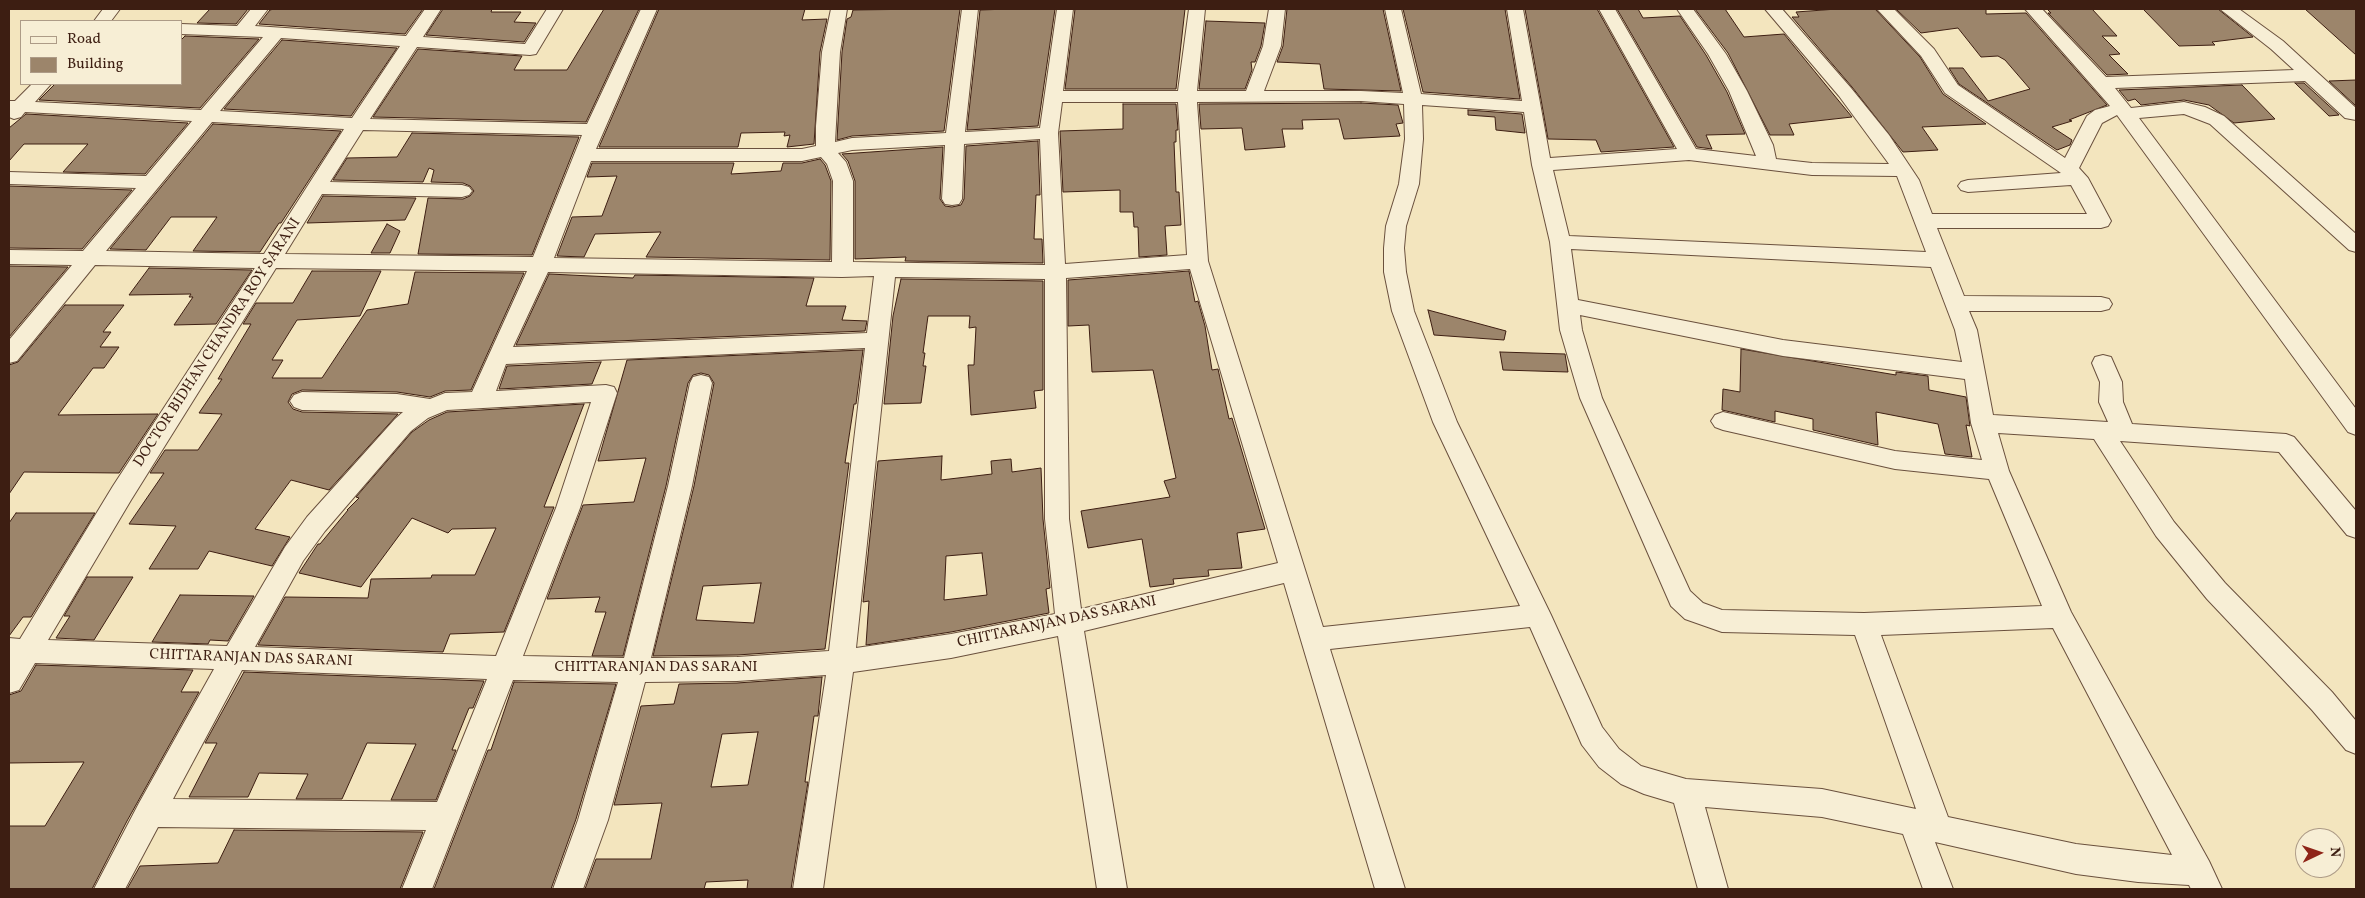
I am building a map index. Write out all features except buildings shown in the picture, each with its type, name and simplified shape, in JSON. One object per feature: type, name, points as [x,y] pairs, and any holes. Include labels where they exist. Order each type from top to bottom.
[{"type":"street","points":[[103,20],[112,9]]},
{"type":"street","points":[[242,31],[260,9]]},
{"type":"street","name":"DOCTOR BIDHAN CHANDRA ROY SARANI","points":[[9,681],[18,650],[122,493],[356,124],[433,9]]},
{"type":"street","points":[[182,29],[276,32],[530,50],[555,9]]},
{"type":"street","points":[[481,399],[498,356],[541,264],[594,130],[649,9]]},
{"type":"street","points":[[840,9],[831,52],[825,126],[826,151],[836,162],[843,181],[842,270]]},
{"type":"street","points":[[952,199],[955,136],[970,9]]},
{"type":"street","points":[[1065,9],[1052,97],[1049,133],[1056,272],[1057,519],[1069,623],[1112,889]]},
{"type":"street","points":[[1197,9],[1187,96],[1198,261],[1390,889]]},
{"type":"street","points":[[1254,96],[1272,46],[1277,9]]},
{"type":"street","points":[[1392,9],[1404,54],[1412,98],[1414,139],[1409,184],[1396,226],[1394,248],[1398,291],[1410,331],[1445,422],[1538,615],[1586,724],[1609,758],[1631,775],[1686,794],[1731,794],[1822,804],[2076,859],[2138,867],[2203,880]]},
{"type":"street","points":[[1515,9],[1542,165],[1560,242],[1571,330],[1591,398],[1675,590],[1686,605],[1703,616],[1722,621],[1864,624],[2060,617]]},
{"type":"street","points":[[1607,9],[1689,154]]},
{"type":"street","points":[[1685,9],[1717,54],[1738,91],[1763,145],[1768,163]]},
{"type":"street","points":[[1773,9],[1845,92],[1882,138],[1903,170],[1966,330],[1983,423],[1997,471],[2060,617],[2203,880]]},
{"type":"street","points":[[1885,9],[1928,53],[1952,89],[2074,173],[2101,221],[1924,221]]},
{"type":"street","points":[[2033,9],[2101,83],[2123,111],[2356,426]]},
{"type":"street","points":[[2228,9],[2277,45],[2352,114],[2356,114]]},
{"type":"street","points":[[9,355],[150,182],[276,32]]},
{"type":"street","points":[[2101,83],[2310,76]]},
{"type":"street","points":[[13,110],[41,85]]},
{"type":"street","points":[[1052,97],[1254,96],[1412,98],[1532,107]]},
{"type":"street","points":[[2074,173],[2094,120],[2102,114],[2184,108],[2198,111],[2217,120],[2283,177],[2356,245]]},
{"type":"street","points":[[13,110],[206,116],[356,124],[594,130]]},
{"type":"street","points":[[584,155],[774,156],[826,151],[852,144],[955,136],[1049,133]]},
{"type":"street","points":[[1542,165],[1689,154],[1812,169],[1903,170]]},
{"type":"street","points":[[1968,186],[2074,173]]},
{"type":"street","points":[[9,178],[150,182]]},
{"type":"street","points":[[316,188],[462,191]]},
{"type":"street","points":[[1560,242],[1940,260]]},
{"type":"street","points":[[9,257],[1056,272],[1198,261]]},
{"type":"street","points":[[808,889],[841,662],[876,340],[886,270]]},
{"type":"street","points":[[1956,303],[2100,304]]},
{"type":"street","points":[[1567,305],[1783,348],[1975,372]]},
{"type":"street","points":[[498,356],[876,340]]},
{"type":"street","points":[[2103,363],[2111,382],[2112,432],[2165,529],[2216,591],[2322,701],[2356,742]]},
{"type":"street","points":[[568,889],[593,820],[635,670],[680,486],[701,382]]},
{"type":"street","points":[[109,889],[234,659],[303,540],[403,425],[428,408],[445,402],[606,393],[568,508],[417,889]]},
{"type":"street","points":[[302,401],[397,403],[428,408]]},
{"type":"street","points":[[1723,421],[1895,460],[1997,471]]},
{"type":"street","points":[[1983,423],[2286,443],[2355,516]]},
{"type":"street","name":"CHITTARANJAN DAS SARANI","points":[[18,650],[504,668],[736,669],[841,662],[951,646],[1069,623],[1294,570]]},
{"type":"street","points":[[1314,639],[1538,615]]},
{"type":"street","points":[[1864,624],[1925,825],[1938,889]]},
{"type":"street","points":[[1686,794],[1713,889]]},
{"type":"street","points":[[149,813],[446,816]]}]
